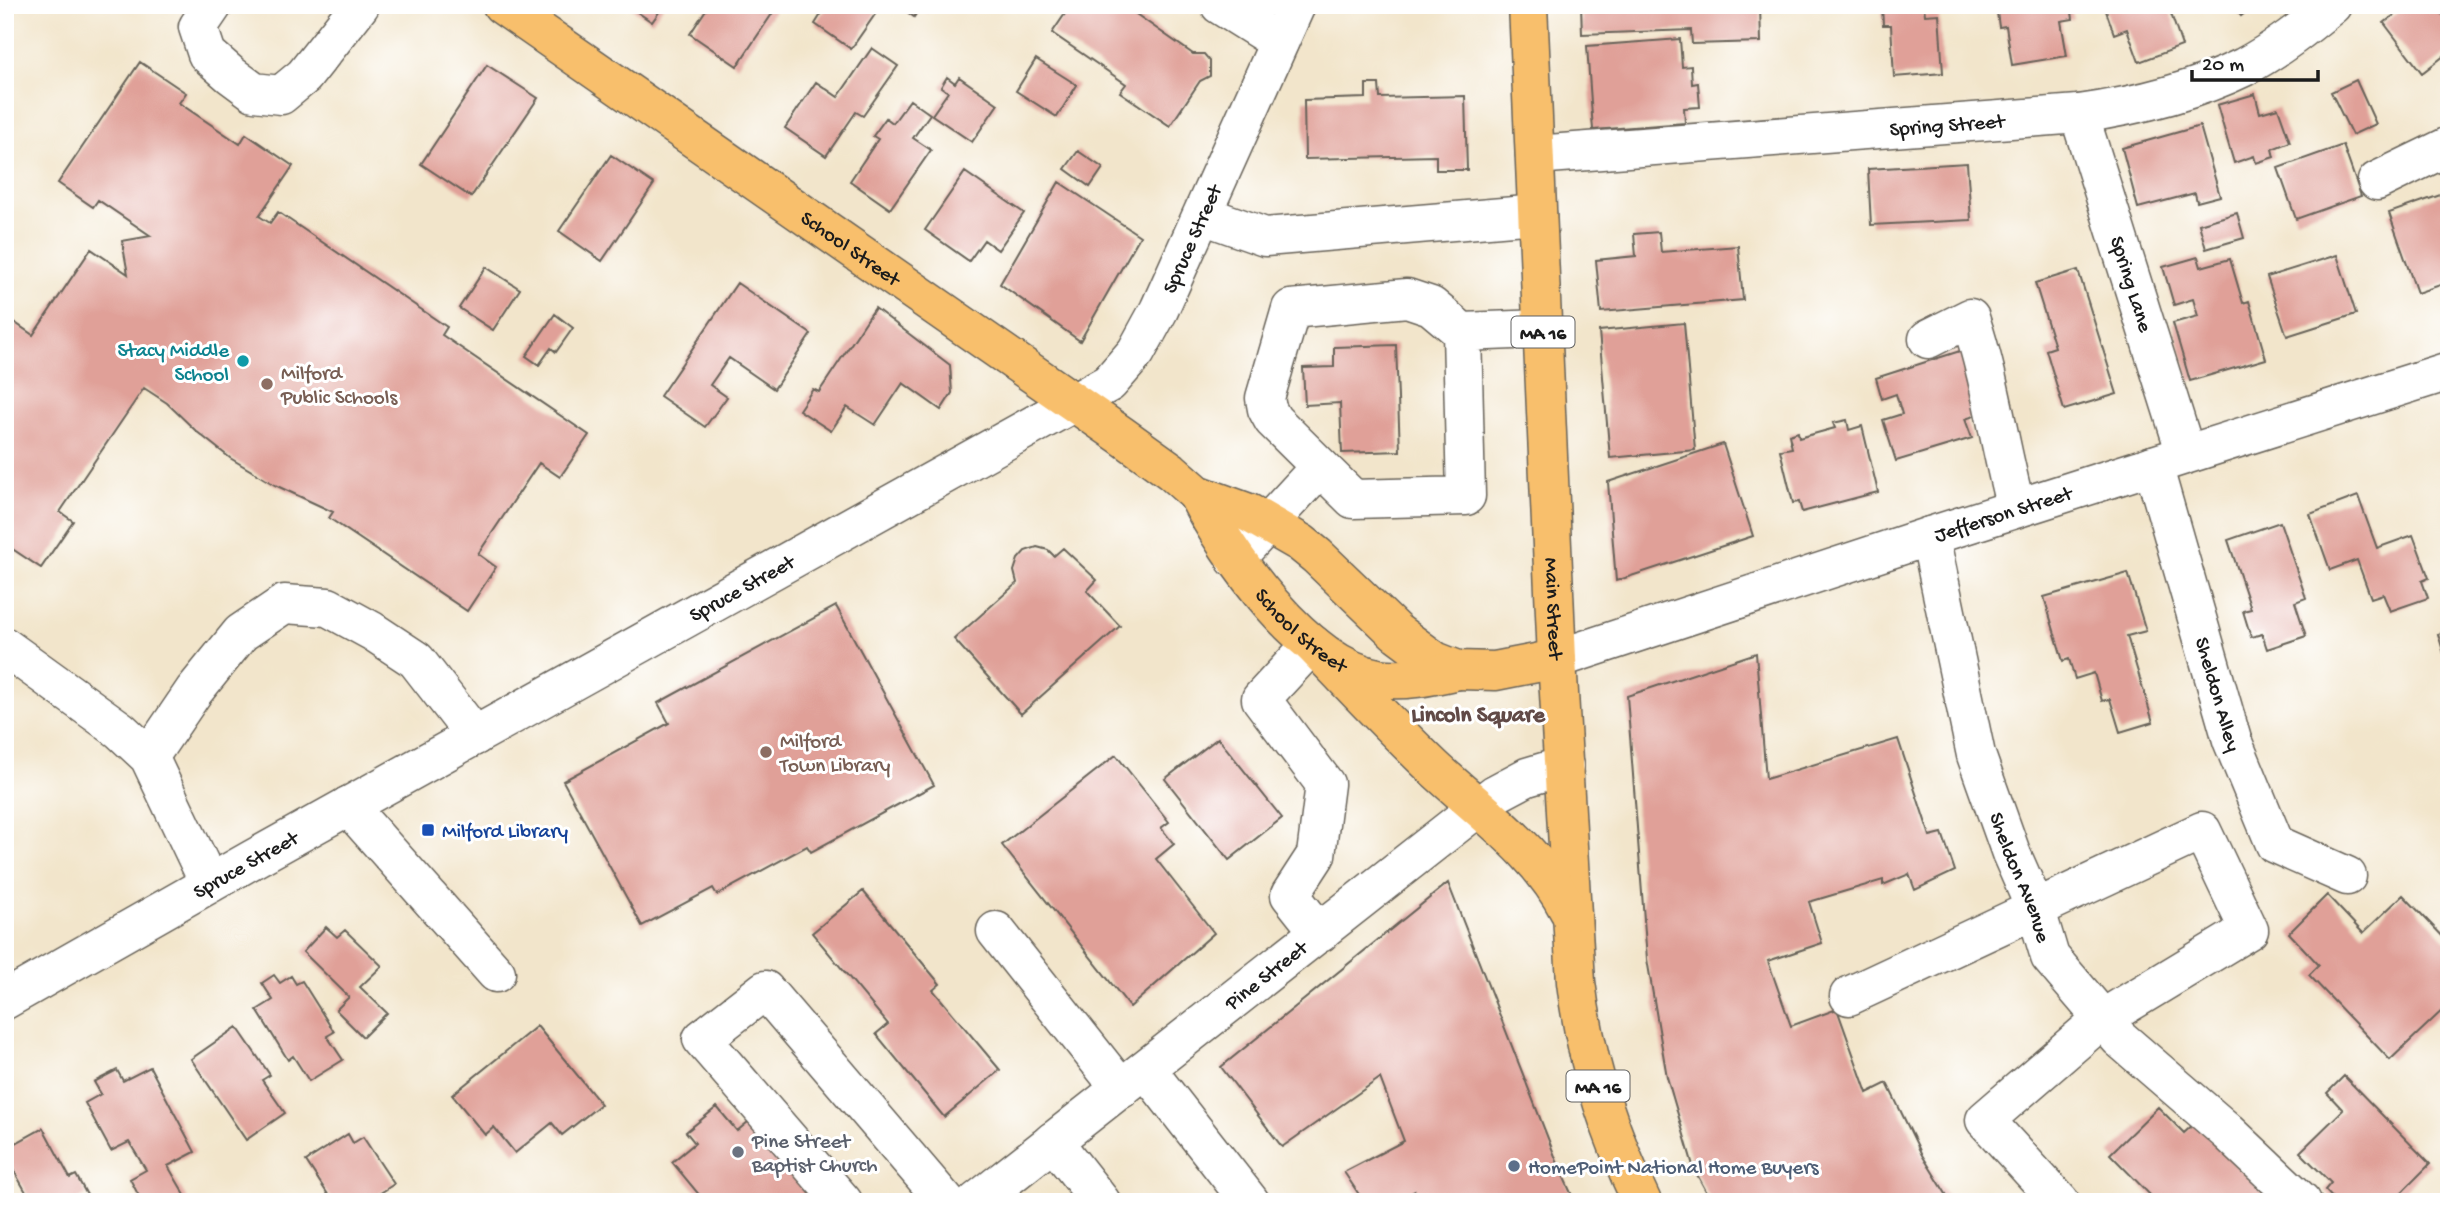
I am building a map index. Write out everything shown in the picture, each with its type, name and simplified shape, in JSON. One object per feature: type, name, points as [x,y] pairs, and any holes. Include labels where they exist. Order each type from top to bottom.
[{"type":"main road","name":"School Street","points":[[502,5],[1171,471],[1197,494],[1269,523],[1317,556],[1382,620],[1421,652],[1447,667],[1458,670]]},
{"type":"main road","name":"Main Street","points":[[1528,5],[1558,659],[1576,982],[1586,1044],[1607,1118],[1642,1202]]},
{"type":"main road","name":"School Street","points":[[1197,494],[1221,538],[1262,592],[1312,644],[1345,666],[1377,678],[1416,678],[1458,670],[1495,671],[1558,659]]},
{"type":"main road","points":[[1312,644],[1427,760],[1533,857],[1554,884],[1572,915]]},
{"type":"street","points":[[213,5],[198,27],[207,54],[254,92],[281,95],[304,76],[360,5]]},
{"type":"street","points":[[1220,5],[1279,42]]},
{"type":"street","name":"Spruce Street","points":[[5,1000],[209,883],[1108,383],[1136,352],[1172,284],[1296,5]]},
{"type":"street","name":"Spring Street","points":[[1535,155],[2079,114],[2114,109],[2213,80],[2244,67],[2272,50],[2332,5]]},
{"type":"street","name":"Spring Lane","points":[[2079,114],[2170,460]]},
{"type":"street","points":[[2377,181],[2449,146]]},
{"type":"street","points":[[1203,215],[1265,237],[1537,214]]},
{"type":"street","points":[[1462,332],[1466,496],[1353,499],[1273,420],[1267,409],[1265,398],[1291,309],[1408,298],[1431,306],[1462,332],[1543,329]]},
{"type":"street","points":[[1928,339],[1970,318],[1981,351],[2016,508]]},
{"type":"street","name":"Jefferson Street","points":[[1558,659],[2016,508],[2449,371]]},
{"type":"street","name":"Sheldon Alley","points":[[2170,460],[2232,740],[2275,844],[2347,876]]},
{"type":"street","points":[[1235,559],[1321,467]]},
{"type":"street","name":"Sheldon Avenue","points":[[1930,536],[1976,755],[2011,853],[2036,911],[2050,957],[2119,1038],[2228,1132],[2302,1202]]},
{"type":"street","points":[[149,757],[194,691],[241,633],[284,604],[328,607],[372,631],[416,660],[475,736]]},
{"type":"street","points":[[1312,644],[1261,699],[1325,784],[1316,855],[1290,895],[1320,933]]},
{"type":"street","points":[[5,647],[120,730],[149,757],[209,883]]},
{"type":"street","name":"Pine Street","points":[[976,1202],[1495,793],[1545,770],[1564,766]]},
{"type":"street","points":[[348,806],[496,973]]},
{"type":"street","points":[[1849,996],[2036,911],[2202,831],[2249,930],[2102,1019],[1984,1119],[2060,1202]]},
{"type":"street","points":[[996,931],[1250,1202]]},
{"type":"street","points":[[843,1202],[702,1039],[765,990],[946,1202]]},
{"type":"street","points":[[1053,1142],[1101,1202]]},
{"type":"building","points":[[627,5],[664,5],[652,22]]},
{"type":"building","points":[[709,5],[778,5],[737,66],[690,34]]},
{"type":"building","points":[[827,5],[865,5],[876,13],[851,49],[815,24]]},
{"type":"building","points":[[886,5],[933,5],[928,13],[920,8],[914,17],[899,6],[895,11]]},
{"type":"building","points":[[1071,5],[1123,5],[1193,54],[1204,54],[1210,61],[1210,76],[1200,81],[1170,126],[1120,92],[1126,84],[1052,33]]},
{"type":"building","points":[[1581,5],[1760,5],[1761,42],[1692,44],[1691,30],[1582,34]]},
{"type":"building","points":[[1882,5],[1924,5],[1925,15],[1939,14],[1943,73],[1894,77],[1891,25],[1883,25]]},
{"type":"building","points":[[1996,5],[2071,5],[2073,19],[2061,21],[2067,56],[2012,65],[2006,26],[1999,27]]},
{"type":"building","points":[[2104,5],[2168,5],[2182,46],[2139,62],[2127,29],[2114,34]]},
{"type":"building","points":[[2232,5],[2255,5],[2241,16]]},
{"type":"building","points":[[2407,5],[2435,5],[2449,23],[2449,52],[2422,73],[2384,23]]},
{"type":"building","points":[[1680,39],[1682,67],[1691,66],[1692,84],[1698,83],[1700,107],[1684,108],[1685,123],[1593,130],[1587,46]]},
{"type":"building","points":[[872,48],[898,66],[863,116],[856,112],[826,156],[785,128],[816,82],[838,97]]},
{"type":"building","points":[[1036,59],[1077,85],[1057,117],[1016,91]]},
{"type":"building","name":"Stacy Middle School","points":[[140,62],[186,93],[179,103],[240,144],[246,134],[293,166],[259,216],[270,223],[278,212],[447,327],[442,335],[589,435],[560,477],[539,463],[478,554],[496,567],[467,611],[329,518],[333,512],[275,485],[230,458],[167,403],[144,388],[60,512],[73,521],[41,568],[5,544],[5,316],[33,335],[91,249],[128,274],[122,241],[151,236],[98,200],[93,207],[58,183]]},
{"type":"building","points":[[487,65],[538,98],[471,197],[421,164]]},
{"type":"building","points":[[947,77],[955,83],[959,77],[998,104],[972,142],[932,115],[948,92],[941,87]]},
{"type":"building","points":[[2356,80],[2376,124],[2352,135],[2331,92]]},
{"type":"building","points":[[1366,84],[1379,84],[1380,98],[1465,96],[1467,170],[1436,170],[1436,156],[1305,159],[1304,100],[1366,98]]},
{"type":"building","points":[[2255,94],[2260,113],[2278,108],[2290,142],[2272,149],[2274,157],[2256,163],[2254,156],[2234,163],[2217,105]]},
{"type":"building","points":[[910,100],[930,114],[913,138],[931,150],[890,209],[850,181],[878,139],[873,136],[886,118],[893,123]]},
{"type":"building","points":[[2200,126],[2220,196],[2197,202],[2195,193],[2138,208],[2122,148]]},
{"type":"building","points":[[2343,145],[2361,196],[2296,219],[2278,168]]},
{"type":"building","points":[[1078,151],[1103,168],[1090,187],[1065,169]]},
{"type":"building","points":[[611,155],[654,184],[602,261],[559,231]]},
{"type":"building","points":[[1967,163],[1971,220],[1871,225],[1868,169]]},
{"type":"building","points":[[965,172],[1024,213],[998,250],[984,240],[969,261],[925,230]]},
{"type":"building","points":[[1059,182],[1140,236],[1080,341],[1000,284]]},
{"type":"building","points":[[2449,192],[2449,282],[2417,293],[2389,213]]},
{"type":"building","points":[[2237,213],[2244,238],[2206,249],[2199,224]]},
{"type":"building","points":[[1659,232],[1661,252],[1738,246],[1743,300],[1601,312],[1596,260],[1636,256],[1634,234]]},
{"type":"building","points":[[2337,255],[2356,314],[2287,336],[2267,277]]},
{"type":"building","points":[[2198,257],[2201,267],[2230,259],[2243,303],[2249,301],[2266,359],[2190,381],[2173,323],[2198,316],[2193,299],[2174,305],[2163,267]]},
{"type":"building","points":[[486,267],[520,289],[493,330],[459,308]]},
{"type":"building","points":[[2078,270],[2117,394],[2064,410],[2046,350],[2055,347],[2035,283]]},
{"type":"building","points":[[737,283],[811,334],[774,389],[729,358],[710,385],[727,397],[705,427],[660,396]]},
{"type":"building","points":[[875,308],[950,365],[952,393],[941,410],[903,383],[875,425],[847,407],[831,431],[799,410],[813,389],[819,392]]},
{"type":"building","points":[[555,314],[573,328],[556,352],[551,348],[539,365],[526,356]]},
{"type":"building","points":[[1684,323],[1695,450],[1610,458],[1599,331]]},
{"type":"building","points":[[1396,345],[1400,451],[1342,453],[1340,403],[1305,405],[1303,368],[1334,367],[1334,347]]},
{"type":"building","points":[[1963,350],[1977,396],[1971,397],[1977,415],[1965,419],[1972,438],[1896,461],[1883,420],[1902,414],[1896,394],[1882,399],[1876,378]]},
{"type":"building","points":[[1847,420],[1849,430],[1862,426],[1878,492],[1802,512],[1799,502],[1793,503],[1780,450],[1792,448],[1789,435],[1798,432],[1799,438],[1835,428],[1833,423]]},
{"type":"building","points":[[1723,444],[1753,536],[1616,581],[1608,482]]},
{"type":"building","points":[[2358,496],[2377,548],[2413,535],[2429,578],[2422,581],[2428,598],[2390,611],[2383,594],[2371,598],[2357,560],[2330,570],[2310,514]]},
{"type":"building","points":[[2280,522],[2306,598],[2295,602],[2306,636],[2267,649],[2262,634],[2251,637],[2243,611],[2251,609],[2228,540]]},
{"type":"building","points":[[1037,547],[1048,550],[1054,556],[1063,548],[1097,580],[1087,591],[1120,626],[1021,714],[954,639],[1017,583],[1014,571],[1018,559],[1025,551]]},
{"type":"building","points":[[2128,573],[2146,631],[2127,636],[2153,722],[2120,732],[2110,699],[2102,701],[2094,673],[2075,679],[2069,659],[2063,661],[2044,597]]},
{"type":"building","name":"Milford Town Library","points":[[836,606],[934,785],[811,852],[807,846],[717,895],[713,888],[642,926],[563,781],[669,723],[658,703]]},
{"type":"building","points":[[2449,631],[2449,667],[2448,667],[2438,634]]},
{"type":"building","points":[[1756,653],[1766,779],[1898,739],[1930,836],[1942,833],[1955,871],[1915,890],[1909,874],[1883,885],[1883,880],[1809,902],[1822,943],[1768,961],[1791,1026],[1837,1009],[1867,1093],[1887,1083],[1922,1155],[1951,1202],[1712,1202],[1694,1169],[1667,1077],[1647,959],[1627,696]]},
{"type":"building","points":[[1218,738],[1282,818],[1229,860],[1165,779]]},
{"type":"building","points":[[1116,755],[1169,822],[1161,828],[1174,844],[1156,859],[1214,933],[1130,1007],[1002,845]]},
{"type":"building","points":[[1448,883],[1575,1202],[1408,1202],[1417,1195],[1415,1191],[1396,1202],[1364,1202],[1344,1172],[1404,1141],[1380,1078],[1282,1147],[1221,1067]]},
{"type":"building","points":[[863,891],[940,984],[933,990],[1000,1070],[944,1117],[876,1034],[888,1024],[812,933]]},
{"type":"building","points":[[2327,895],[2363,933],[2403,895],[2449,943],[2449,1004],[2390,1060],[2309,975],[2319,965],[2289,933]]},
{"type":"building","points":[[326,927],[337,937],[345,930],[382,966],[360,987],[387,1013],[363,1037],[336,1010],[349,997],[303,952]]},
{"type":"building","points":[[274,975],[280,983],[291,976],[296,984],[302,981],[334,1032],[327,1036],[343,1060],[309,1081],[293,1056],[288,1060],[257,1010],[273,1000],[262,983]]},
{"type":"building","points":[[537,1026],[601,1104],[562,1135],[552,1123],[515,1153],[494,1127],[485,1135],[452,1095]]},
{"type":"building","points":[[237,1027],[270,1075],[262,1080],[285,1113],[246,1140],[191,1059]]},
{"type":"building","points":[[150,1067],[195,1152],[168,1166],[189,1202],[142,1202],[130,1179],[146,1170],[129,1142],[111,1151],[85,1103],[101,1094],[94,1082],[117,1070],[123,1081]]},
{"type":"building","points":[[2344,1076],[2430,1164],[2392,1202],[2336,1202],[2325,1190],[2331,1183],[2300,1152],[2343,1110],[2327,1093]]},
{"type":"building","name":"Pine Street Baptist Church","points":[[717,1107],[737,1131],[759,1113],[832,1202],[705,1202],[672,1162],[695,1143],[686,1132]]},
{"type":"building","points":[[2158,1107],[2184,1133],[2195,1123],[2273,1202],[2157,1202],[2110,1154]]},
{"type":"building","points":[[43,1128],[70,1178],[76,1175],[87,1195],[75,1202],[39,1202],[37,1198],[31,1201],[5,1155],[5,1149]]},
{"type":"building","points":[[348,1134],[353,1143],[363,1137],[394,1184],[367,1202],[333,1202],[306,1161]]},
{"type":"place","name":"Stacy Middle School","points":[[243,361]]},
{"type":"place","name":"Milford Public Schools","points":[[267,384]]},
{"type":"place","name":"Milford Town Library","points":[[766,752]]},
{"type":"place","name":"Milford Library","points":[[428,830]]},
{"type":"place","name":"Pine Street Baptist Church","points":[[738,1152]]},
{"type":"place","name":"HomePoint National Home Buyers","points":[[1514,1166]]},
{"type":"district","name":"Lincoln Square","points":[[1478,713]]}]
